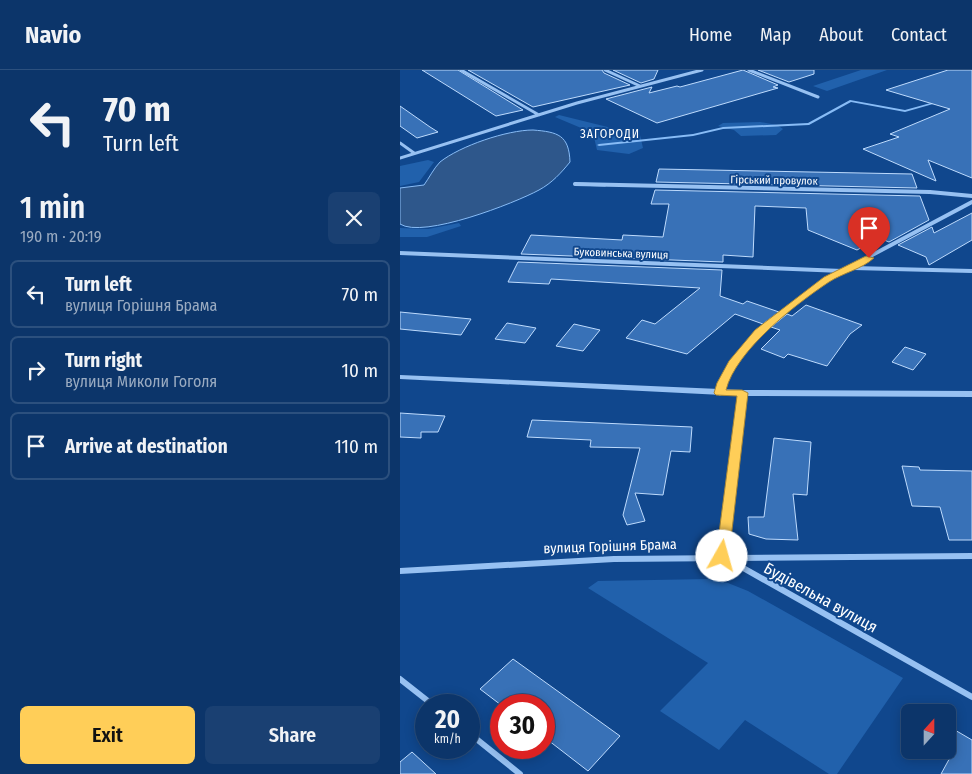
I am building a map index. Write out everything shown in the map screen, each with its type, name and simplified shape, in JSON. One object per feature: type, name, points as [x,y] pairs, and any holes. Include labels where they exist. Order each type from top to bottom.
[{"type":"street","points":[[461,70],[539,114]]},
{"type":"street","points":[[605,70],[640,86]]},
{"type":"street","points":[[400,158],[539,114],[702,70]]},
{"type":"street","points":[[749,70],[818,97]]},
{"type":"street","points":[[400,143],[414,153]]},
{"type":"street","name":"Гірський провулок","points":[[576,184],[930,192],[972,196]]},
{"type":"street","points":[[720,393],[722,383],[735,361],[758,332],[827,279],[852,268],[972,202]]},
{"type":"street","name":"Буковинська вулиця","points":[[400,253],[842,271]]},
{"type":"street","points":[[852,268],[972,271]]},
{"type":"street","points":[[400,377],[720,393],[972,394]]},
{"type":"street","points":[[722,556],[742,393]]},
{"type":"street","name":"вулиця Горішня Брама","points":[[400,571],[498,562],[722,556],[972,556]]},
{"type":"street","name":"Будівельна вулиця","points":[[722,556],[972,697]]},
{"type":"street","points":[[400,679],[419,694]]},
{"type":"street","points":[[480,743],[520,774]]},
{"type":"shaded area","points":[[861,70],[887,70],[827,91],[813,86]]},
{"type":"shaded area","points":[[559,115],[640,135],[643,148],[629,154],[597,150],[593,133],[555,117]]},
{"type":"shaded area","points":[[760,122],[777,125],[783,129],[776,135],[741,136],[734,130],[718,126],[723,123]]},
{"type":"shaded area","points":[[533,130],[549,132],[560,137],[567,146],[569,153],[570,162],[548,184],[527,196],[469,218],[428,227],[412,227],[400,224],[400,188],[424,185],[440,162],[459,150],[497,136]]},
{"type":"shaded area","points":[[428,160],[434,162],[419,182],[400,186],[400,166]]},
{"type":"shaded area","points":[[459,223],[461,226],[427,237],[400,237],[400,228],[428,229]]},
{"type":"shaded area","points":[[709,579],[728,583],[748,591],[903,678],[837,774],[829,774],[745,720],[719,750],[660,711],[708,663],[588,588],[598,581]]},
{"type":"building","points":[[422,70],[458,70],[523,110],[496,116]]},
{"type":"building","points":[[468,70],[602,70],[604,73],[630,85],[533,107]]},
{"type":"building","points":[[613,70],[658,70],[654,79],[641,83]]},
{"type":"building","points":[[743,70],[778,85],[773,87],[778,88],[657,123],[606,99],[652,87],[649,93],[677,86],[680,87]]},
{"type":"building","points":[[758,70],[814,70],[814,74],[789,82]]},
{"type":"building","points":[[948,70],[972,70],[972,178],[928,160],[936,181],[863,149],[899,137],[890,134],[950,109],[886,90]]},
{"type":"building","points":[[400,106],[438,132],[417,138],[400,126]]},
{"type":"building","points":[[659,169],[912,174],[917,188],[656,182]]},
{"type":"building","points":[[655,190],[920,196],[929,220],[889,242],[879,238],[857,250],[808,230],[806,208],[755,206],[753,257],[723,255],[723,262],[521,254],[531,235],[622,240],[623,235],[663,237],[669,204],[651,204]]},
{"type":"building","points":[[972,213],[972,240],[929,265],[926,257],[898,245],[932,227],[934,233]]},
{"type":"building","points":[[518,262],[722,270],[720,296],[743,304],[747,301],[779,312],[763,324],[735,314],[687,354],[626,338],[642,320],[655,324],[700,288],[551,279],[549,284],[508,282]]},
{"type":"building","points":[[806,305],[862,325],[850,334],[827,366],[788,354],[784,358],[761,349],[780,330],[771,327],[787,314],[792,316]]},
{"type":"building","points":[[400,312],[471,319],[461,335],[400,329]]},
{"type":"building","points":[[507,323],[536,328],[525,343],[495,339]]},
{"type":"building","points":[[574,324],[600,330],[583,351],[556,346]]},
{"type":"building","points":[[905,347],[926,354],[913,370],[892,362]]},
{"type":"building","points":[[400,413],[445,416],[438,432],[421,432],[421,438],[400,437]]},
{"type":"building","points":[[532,420],[692,427],[690,452],[671,451],[663,495],[635,493],[645,521],[627,525],[623,515],[640,448],[590,447],[591,440],[527,437]]},
{"type":"building","points":[[774,438],[811,442],[807,495],[793,494],[798,540],[766,539],[749,534],[748,517],[764,517]]},
{"type":"building","points":[[902,466],[919,467],[920,470],[972,471],[972,540],[949,540],[940,507],[912,506]]},
{"type":"building","points":[[513,659],[620,736],[588,771],[555,746],[555,694],[490,694],[490,697],[480,689]]},
{"type":"building","points":[[956,731],[972,740],[972,774],[941,774],[949,759],[956,759]]},
{"type":"building","points":[[412,752],[415,755],[415,759],[420,759],[436,774],[400,774],[400,762]]},
{"type":"waterway","points":[[599,145],[693,135],[723,128],[809,124],[850,101],[905,111],[938,102]]},
{"type":"district","name":"ЗАГОРОДИ","points":[[610,134]]},
{"type":"route","points":[[722,556],[742,393],[720,393],[722,383],[735,361],[758,332],[827,279],[869,258]]}]
